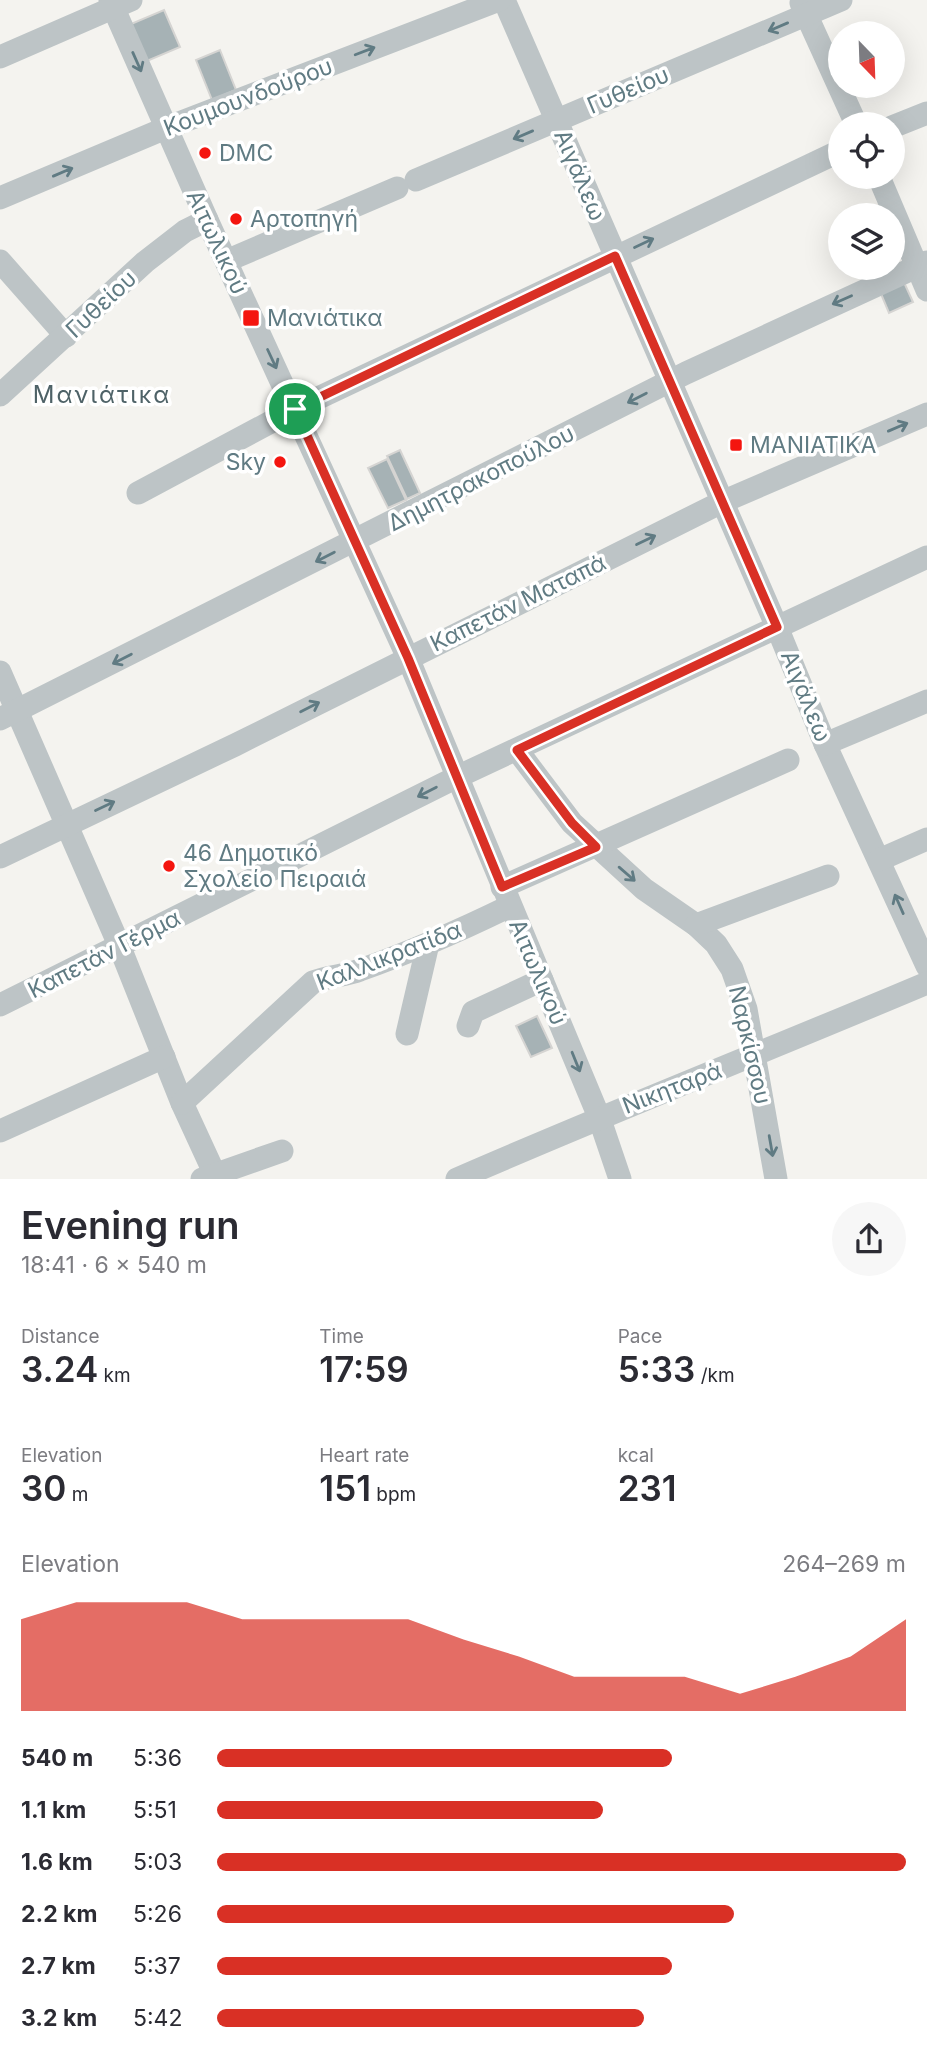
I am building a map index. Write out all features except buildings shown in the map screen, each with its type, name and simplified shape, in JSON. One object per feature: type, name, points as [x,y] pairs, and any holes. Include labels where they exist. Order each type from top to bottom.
[{"type":"street","name":"Κουμουνδούρου","points":[[0,198],[166,128],[499,0]]},
{"type":"street","name":"Αιγάλεω","points":[[504,0],[777,627],[825,744],[927,966]]},
{"type":"street","name":"Γυθείου","points":[[226,261],[556,121],[803,7],[841,0]]},
{"type":"street","name":"Αιτωλικού","points":[[118,3],[166,128],[408,658],[599,1117],[620,1179]]},
{"type":"street","points":[[0,57],[118,3]]},
{"type":"street","points":[[803,7],[851,112]]},
{"type":"street","points":[[905,122],[927,113]]},
{"type":"street","points":[[138,494],[295,409],[828,157]]},
{"type":"street","points":[[885,189],[922,264],[927,290]]},
{"type":"street","name":"Γυθείου","points":[[0,395],[167,244],[207,220]]},
{"type":"street","points":[[0,261],[65,336]]},
{"type":"street","name":"Δημητρακοπούλου","points":[[9,716],[669,382],[922,264]]},
{"type":"street","name":"Καπετάν Ματαπά","points":[[0,857],[235,744],[722,502],[927,414]]},
{"type":"street","name":"Καπετάν Γέρμα","points":[[0,1005],[457,777],[927,557]]},
{"type":"street","points":[[0,672],[9,716],[66,824],[119,946],[212,1177],[282,1151]]},
{"type":"street","points":[[825,744],[927,701]]},
{"type":"street","name":"Ναρκίσσου","points":[[517,750],[572,823],[644,889],[696,925],[716,944],[732,969],[746,1009],[776,1179]]},
{"type":"street","name":"Καλλικρατίδα","points":[[182,1103],[313,982],[357,972],[428,944],[506,896],[596,847],[788,760]]},
{"type":"street","points":[[879,860],[927,839]]},
{"type":"street","points":[[696,925],[828,876]]},
{"type":"street","points":[[407,1034],[428,944]]},
{"type":"street","points":[[468,1026],[473,1013],[542,980]]},
{"type":"street","name":"Νικηταρά","points":[[457,1179],[599,1117],[755,1056],[927,983]]},
{"type":"street","points":[[0,1131],[164,1057]]},
{"type":"place","name":"DMC","points":[[205,153]]},
{"type":"place","name":"Αρτοπηγή","points":[[236,219]]},
{"type":"place","name":"Μανιάτικα","points":[[251,318]]},
{"type":"place","name":"ΜΑΝΙΑΤΙΚΑ","points":[[736,445]]},
{"type":"place","name":"Sky","points":[[280,462]]},
{"type":"place","name":"46 Δημοτικό Σχολείο Πειραιά","points":[[169,866]]},
{"type":"district","name":"Μανιάτικα","points":[[102,394]]},
{"type":"route","points":[[615,256],[777,627],[517,750],[572,823],[596,847],[502,887],[408,658],[295,409],[615,256]]}]
